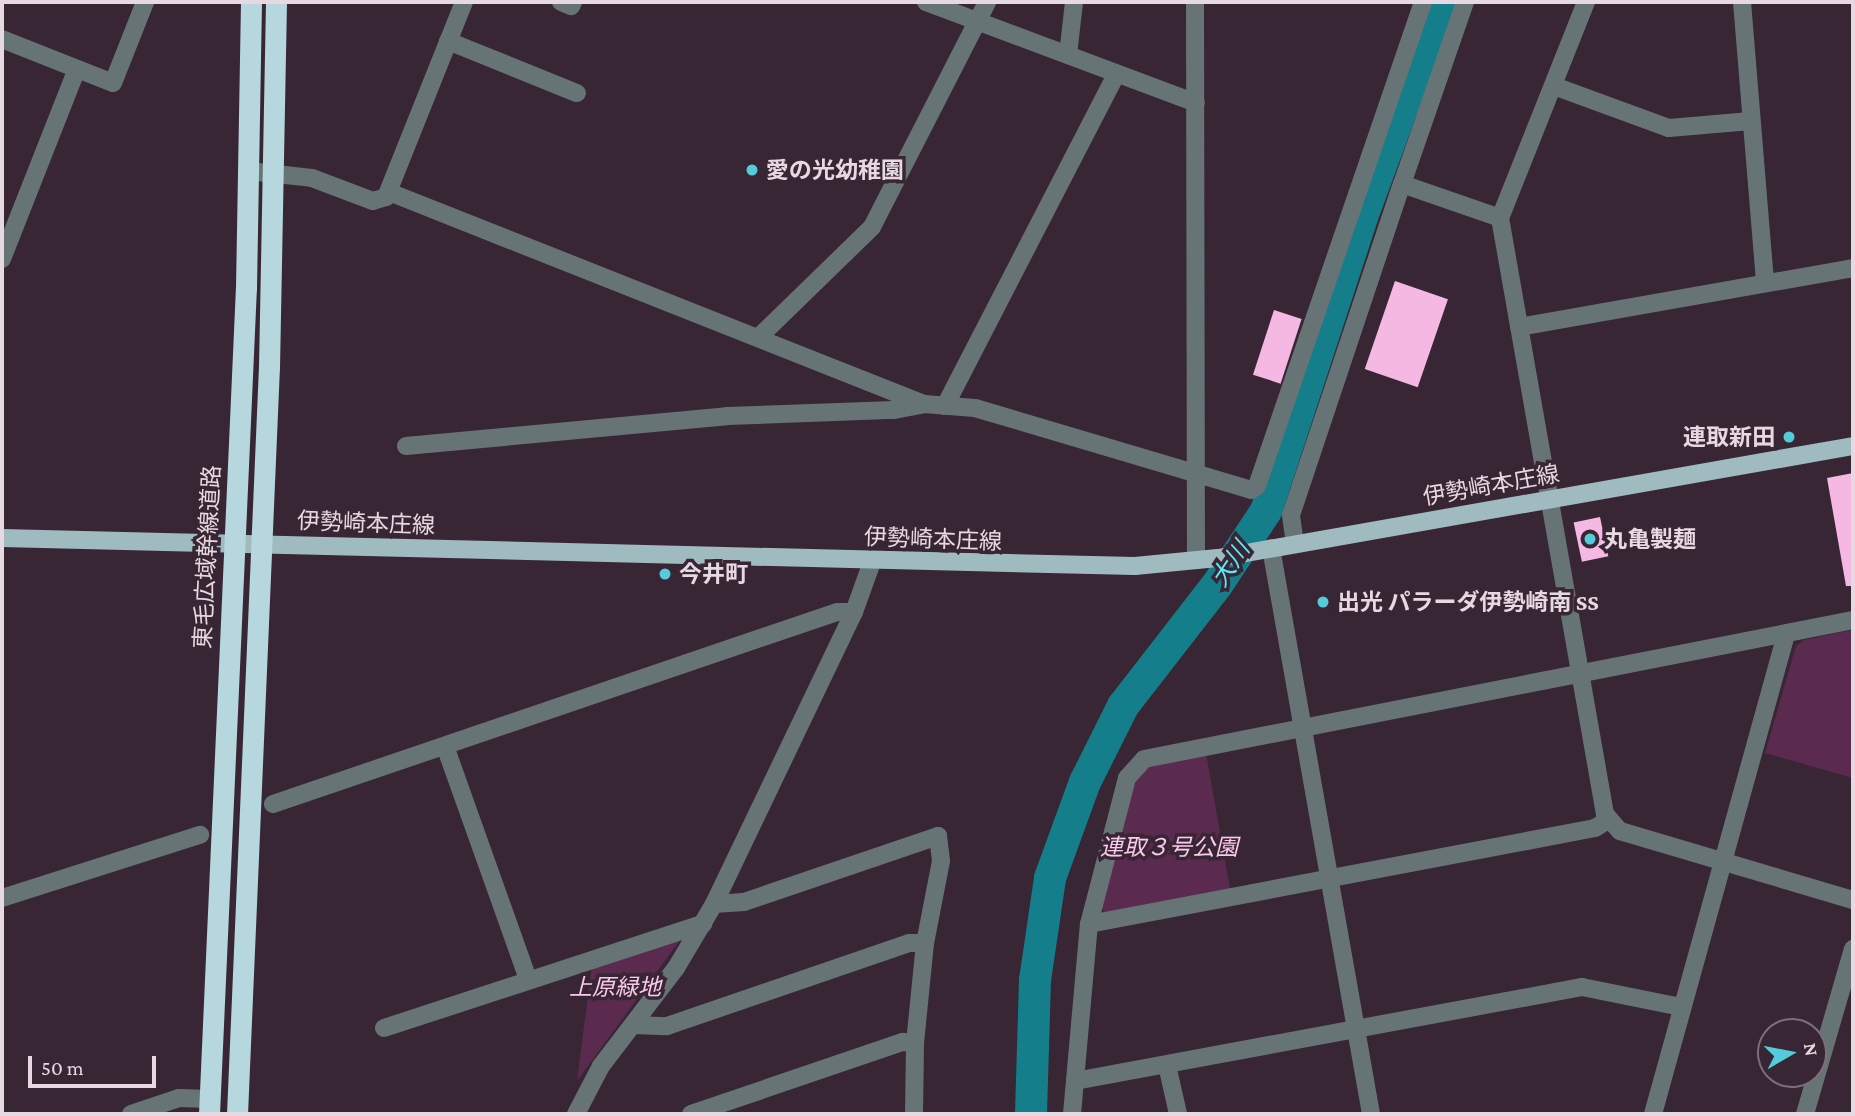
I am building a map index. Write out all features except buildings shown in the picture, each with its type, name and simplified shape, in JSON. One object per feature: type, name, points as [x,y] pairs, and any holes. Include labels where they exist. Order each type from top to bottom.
[{"type":"highway","name":"東毛広域幹線道路","points":[[210,1106],[248,171],[251,2]]},
{"type":"highway","points":[[237,1114],[261,545],[274,171],[276,2]]},
{"type":"main road","name":"伊勢崎本庄線","points":[[2,538],[1097,568],[1218,558],[1853,446]]},
{"type":"street","points":[[2,39],[113,83],[145,2]]},
{"type":"street","points":[[248,171],[274,171],[312,178],[373,201],[380,201],[389,192],[464,2]]},
{"type":"street","points":[[561,2],[571,6],[573,2]]},
{"type":"street","points":[[926,2],[1068,55],[1115,76],[1196,103]]},
{"type":"street","points":[[760,336],[872,227],[987,2]]},
{"type":"street","points":[[1068,55],[1074,2]]},
{"type":"street","points":[[1195,2],[1199,473],[1196,560]]},
{"type":"street","points":[[406,446],[727,416],[894,410],[924,404],[975,408],[1251,490],[1257,486],[1423,2]]},
{"type":"street","points":[[1295,544],[1291,515],[1465,2]]},
{"type":"street","points":[[1586,2],[1500,218],[1608,820],[1620,831],[1853,900]]},
{"type":"street","points":[[1742,2],[1765,282]]},
{"type":"street","points":[[448,41],[577,93]]},
{"type":"street","points":[[2,259],[77,69]]},
{"type":"street","points":[[945,406],[1115,76]]},
{"type":"street","points":[[1554,86],[1669,128],[1751,121]]},
{"type":"street","points":[[1402,184],[1500,218]]},
{"type":"street","points":[[389,192],[760,336],[924,404]]},
{"type":"street","points":[[1519,327],[1853,268]]},
{"type":"street","points":[[1268,549],[1303,729],[1371,1114]]},
{"type":"street","points":[[576,1114],[588,1086],[703,924],[714,904],[854,612],[872,562]]},
{"type":"street","points":[[273,804],[837,612],[854,612]]},
{"type":"street","points":[[1072,1114],[1089,923],[1103,860],[1134,766],[1144,759],[1853,620]]},
{"type":"street","points":[[1653,1114],[1786,634]]},
{"type":"street","points":[[445,746],[528,979]]},
{"type":"street","points":[[1089,923],[1595,828],[1608,820]]},
{"type":"street","points":[[2,898],[200,835]]},
{"type":"street","points":[[714,904],[744,902],[938,836],[941,861],[925,943],[915,1043],[914,1114]]},
{"type":"street","points":[[384,1028],[703,924]]},
{"type":"street","points":[[633,1025],[667,1026],[909,943],[925,943]]},
{"type":"street","points":[[1805,1114],[1853,949]]},
{"type":"street","points":[[1075,1081],[1582,987],[1681,1007]]},
{"type":"street","points":[[691,1114],[903,1042],[915,1043]]},
{"type":"street","points":[[1167,1065],[1178,1114]]},
{"type":"street","points":[[131,1114],[179,1098],[210,1106]]},
{"type":"green space","points":[[1853,630],[1853,778],[1765,753],[1796,646],[1804,640]]},
{"type":"green space","name":"連取３号公園","points":[[1206,753],[1230,889],[1104,913],[1101,905],[1114,845],[1139,773],[1146,765]]},
{"type":"green space","name":"上原緑地","points":[[683,936],[577,1081],[592,965]]},
{"type":"waterway","name":"大川","points":[[1031,1114],[1035,980],[1050,878],[1085,782],[1123,706],[1217,585],[1266,511],[1362,217],[1441,2]]},
{"type":"place","name":"愛の光幼稚園","points":[[752,170]]},
{"type":"place","name":"連取新田","points":[[1789,437]]},
{"type":"place","name":"丸亀製麺","points":[[1590,539]]},
{"type":"place","name":"今井町","points":[[665,574]]},
{"type":"place","name":"出光 パラーダ伊勢崎南 SS","points":[[1323,602]]}]
